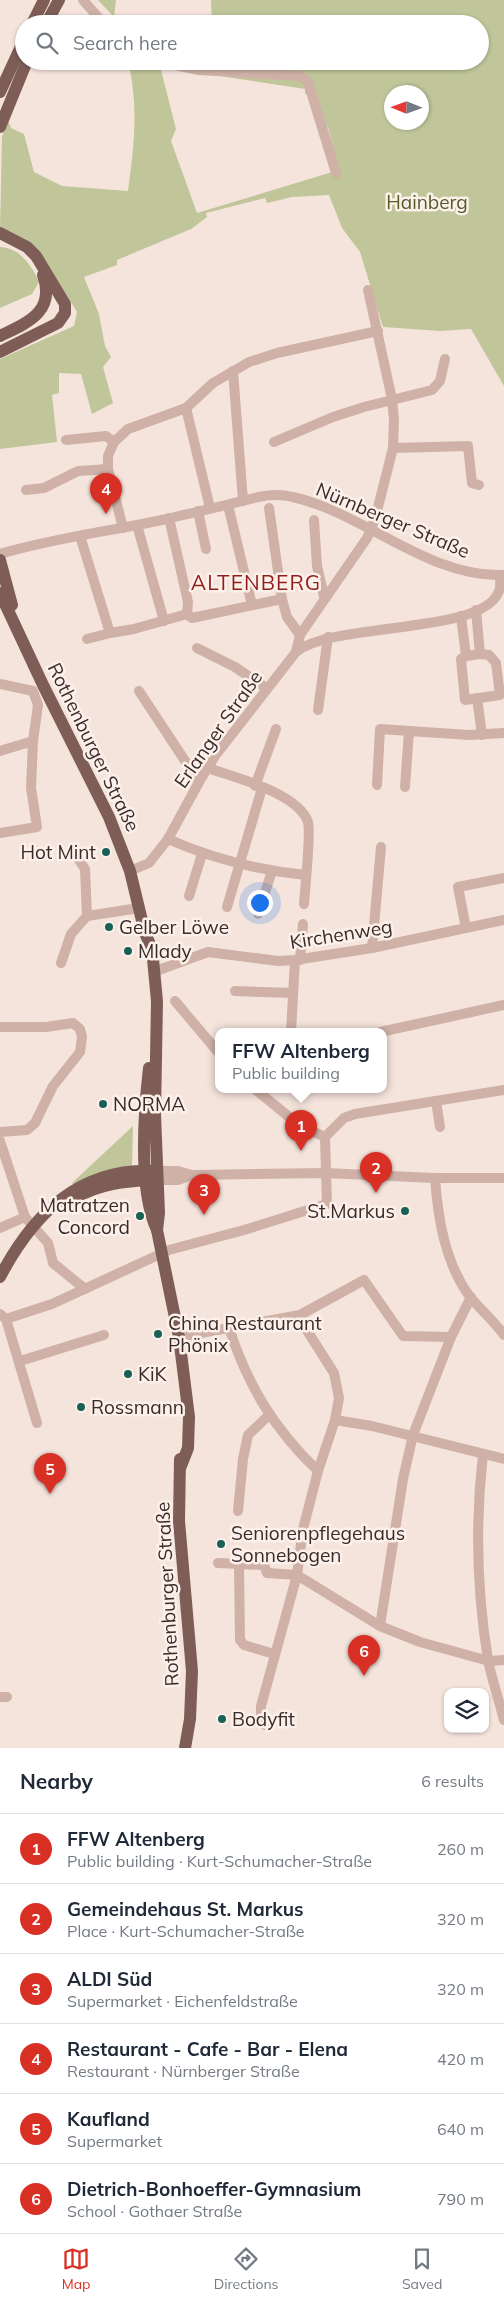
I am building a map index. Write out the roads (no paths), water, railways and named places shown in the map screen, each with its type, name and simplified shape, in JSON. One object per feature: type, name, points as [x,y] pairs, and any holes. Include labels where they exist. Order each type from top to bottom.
[{"type":"main road","points":[[36,15],[44,0]]},
{"type":"main road","points":[[51,15],[59,0]]},
{"type":"main road","points":[[0,92],[15,60]]},
{"type":"main road","points":[[0,127],[23,70]]},
{"type":"main road","points":[[0,233],[27,247],[36,256],[65,304],[65,313],[58,323],[0,352]]},
{"type":"main road","points":[[0,242],[16,245],[27,253],[43,274],[47,288],[46,299],[40,311],[28,322],[0,336]]},
{"type":"main road","name":"Rothenburger Straße","points":[[0,562],[20,637]]},
{"type":"main road","name":"Rothenburger Straße","points":[[0,593],[20,637],[98,790],[119,839],[130,871],[145,933],[152,949],[156,972],[155,1114],[150,1214],[157,1230],[160,1254],[179,1337],[185,1400],[181,1416],[179,1447],[181,1466],[179,1521],[190,1645],[190,1719],[194,1748]]},
{"type":"main road","name":"Rothenburger Straße","points":[[145,933],[144,949],[148,974],[151,1034],[146,1107],[151,1175]]},
{"type":"main road","points":[[0,1277],[17,1248],[34,1227],[87,1192],[151,1175]]},
{"type":"main road","name":"Rothenburger Straße","points":[[185,1748],[190,1719]]},
{"type":"street","points":[[83,0],[96,15]]},
{"type":"street","points":[[198,70],[301,76],[308,82],[336,173]]},
{"type":"street","name":"Erlanger Straße","points":[[130,871],[149,863],[168,839],[208,768],[266,688],[296,652],[300,634],[324,596],[367,538],[369,529],[375,519],[393,448],[394,420],[392,399],[368,290]]},
{"type":"street","points":[[123,528],[108,469],[108,456],[114,442],[128,429],[186,408],[213,383],[248,362],[277,353],[378,332]]},
{"type":"street","points":[[274,442],[333,417],[392,399],[432,390],[437,386],[445,359]]},
{"type":"street","points":[[233,371],[243,501]]},
{"type":"street","points":[[186,408],[210,508]]},
{"type":"street","points":[[66,440],[106,436],[114,442]]},
{"type":"street","points":[[393,448],[468,446],[472,483],[479,485]]},
{"type":"street","points":[[26,490],[44,488],[78,471],[108,469]]},
{"type":"street","name":"Nürnberger Straße","points":[[0,562],[80,536],[268,495],[291,496],[316,503],[454,568],[483,575],[502,576]]},
{"type":"street","points":[[228,505],[252,605]]},
{"type":"street","points":[[268,508],[282,599],[287,617],[300,634]]},
{"type":"street","points":[[198,511],[206,549]]},
{"type":"street","points":[[169,518],[188,602],[186,614]]},
{"type":"street","points":[[314,520],[317,566],[324,596]]},
{"type":"street","points":[[137,525],[164,621]]},
{"type":"street","points":[[80,536],[110,633]]},
{"type":"street","points":[[296,652],[306,644],[328,637],[437,623],[461,616],[492,602],[500,590],[502,576]]},
{"type":"street","points":[[186,614],[192,618],[282,599]]},
{"type":"street","points":[[476,610],[480,654]]},
{"type":"street","points":[[87,639],[186,614]]},
{"type":"street","points":[[461,616],[466,656]]},
{"type":"street","points":[[318,710],[328,637]]},
{"type":"street","points":[[197,648],[235,667],[266,688]]},
{"type":"street","points":[[480,654],[489,655],[496,663],[500,696],[465,700],[461,659],[466,656],[480,654]]},
{"type":"street","points":[[0,684],[33,690],[38,705],[33,741],[31,788],[36,828],[0,833]]},
{"type":"street","points":[[139,690],[199,782]]},
{"type":"street","points":[[477,698],[482,735]]},
{"type":"street","points":[[227,907],[276,729]]},
{"type":"street","points":[[377,785],[380,729],[482,735],[504,734]]},
{"type":"street","points":[[405,787],[409,731]]},
{"type":"street","points":[[0,751],[33,741]]},
{"type":"street","points":[[208,768],[289,799],[302,809],[308,824],[304,904]]},
{"type":"street","points":[[168,839],[202,854],[240,864],[272,871],[306,875]]},
{"type":"street","points":[[372,948],[381,847]]},
{"type":"street","points":[[189,896],[202,854]]},
{"type":"street","points":[[77,857],[85,869],[87,916]]},
{"type":"street","points":[[258,914],[272,871]]},
{"type":"street","points":[[466,928],[458,886],[504,878]]},
{"type":"street","points":[[61,962],[72,934],[87,916],[139,908]]},
{"type":"street","name":"Kirchenweg","points":[[156,972],[208,952],[278,960],[297,960],[372,948],[504,920]]},
{"type":"street","points":[[291,1028],[293,994],[303,924]]},
{"type":"street","points":[[235,991],[293,994]]},
{"type":"street","points":[[175,1000],[215,1048]]},
{"type":"street","points":[[387,1030],[504,1005]]},
{"type":"street","points":[[0,1027],[46,1027],[73,1023],[80,1029],[82,1037],[80,1052],[53,1086],[35,1123],[27,1130],[0,1132]]},
{"type":"street","points":[[37,1423],[20,1361],[3,1317],[52,1304],[173,1248],[244,1230],[327,1204],[325,1137],[344,1118],[355,1114],[504,1090]]},
{"type":"street","points":[[260,1093],[299,1125],[325,1137]]},
{"type":"street","points":[[436,1101],[440,1127]]},
{"type":"street","points":[[0,1141],[25,1216],[48,1243],[52,1263],[84,1289]]},
{"type":"street","points":[[151,1175],[178,1180],[192,1175],[325,1173],[435,1178],[504,1178]]},
{"type":"street","points":[[435,1178],[437,1205],[446,1244],[460,1282],[504,1335]]},
{"type":"street","points":[[0,1228],[25,1216]]},
{"type":"street","points":[[179,1337],[300,1315],[364,1280],[403,1336],[451,1336]]},
{"type":"street","points":[[380,1626],[403,1479],[413,1436],[451,1336],[471,1297]]},
{"type":"street","points":[[265,1725],[261,1717],[260,1706],[297,1574],[303,1529],[318,1471],[335,1420],[339,1398],[334,1373],[306,1329],[300,1315]]},
{"type":"street","points":[[229,1328],[238,1352],[269,1415],[293,1446],[318,1471]]},
{"type":"street","points":[[20,1361],[104,1334]]},
{"type":"street","points":[[238,1511],[243,1459],[248,1435],[269,1415]]},
{"type":"street","points":[[335,1420],[413,1436],[504,1459]]},
{"type":"street","points":[[483,1454],[477,1504],[478,1557],[489,1661],[504,1720]]},
{"type":"street","points":[[218,1563],[264,1565],[268,1573],[297,1574],[380,1626],[420,1642],[489,1661],[504,1660]]},
{"type":"street","points":[[239,1564],[240,1640],[244,1645],[274,1654]]},
{"type":"place","name":"Restaurant - Cafe - Bar - Elena","points":[[106,514]]},
{"type":"place","name":"Hot Mint","points":[[106,852]]},
{"type":"place","name":"Gelber Löwe","points":[[109,927]]},
{"type":"place","name":"Mlady","points":[[128,951]]},
{"type":"place","name":"NORMA","points":[[103,1104]]},
{"type":"place","name":"FFW Altenberg","points":[[301,1151]]},
{"type":"place","name":"Gemeindehaus St. Markus","points":[[376,1193]]},
{"type":"place","name":"St.Markus","points":[[405,1211]]},
{"type":"place","name":"ALDI Süd","points":[[204,1215]]},
{"type":"place","name":"Matratzen Concord","points":[[140,1216]]},
{"type":"place","name":"China Restaurant Phönix","points":[[158,1334]]},
{"type":"place","name":"KiK","points":[[128,1374]]},
{"type":"place","name":"Rossmann","points":[[81,1407]]},
{"type":"place","name":"Kaufland","points":[[50,1494]]},
{"type":"place","name":"Seniorenpflegehaus Sonnebogen","points":[[221,1544]]},
{"type":"place","name":"Dietrich-Bonhoeffer-Gymnasium","points":[[364,1676]]},
{"type":"place","name":"Bodyfit","points":[[222,1719]]},
{"type":"district","name":"ALTENBERG","points":[[256,583]]},
{"type":"park label","name":"Hainberg","points":[[427,202]]}]
